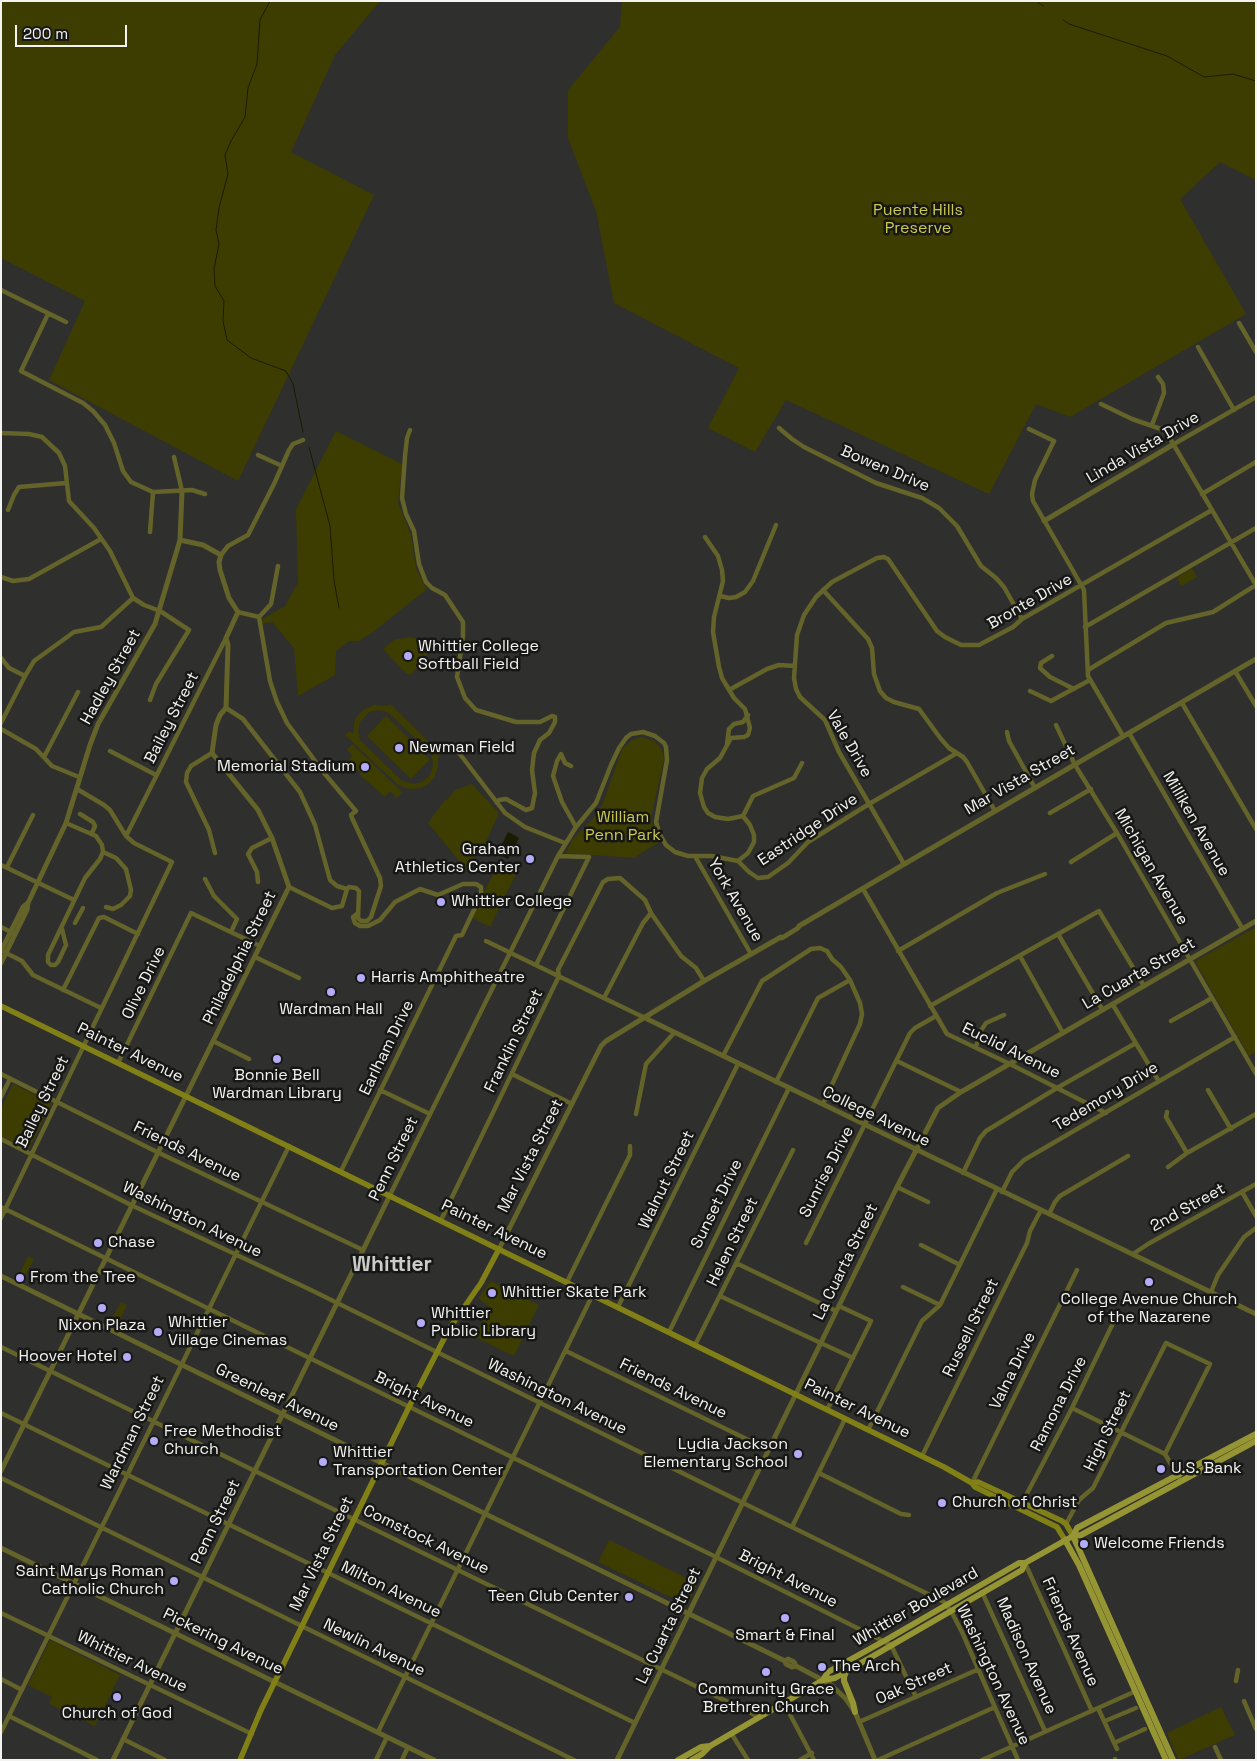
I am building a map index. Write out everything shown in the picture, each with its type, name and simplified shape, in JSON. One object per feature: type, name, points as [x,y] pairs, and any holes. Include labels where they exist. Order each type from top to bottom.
[{"type":"main road","name":"Painter Avenue","points":[[1,1006],[922,1456],[972,1483],[975,1487],[1056,1527],[1075,1558],[1118,1654],[1173,1760]]},
{"type":"main road","name":"Mar Vista Street","points":[[240,1760],[261,1710],[409,1407],[456,1318],[482,1283],[499,1249]]},
{"type":"main road","name":"Whittier Boulevard","points":[[692,1760],[731,1733],[823,1680],[835,1678],[891,1645],[1019,1563],[1025,1563],[1073,1536],[1081,1535],[1256,1434]]},
{"type":"main road","name":"Whittier Boulevard","points":[[1180,1478],[1256,1441]]},
{"type":"main road","name":"Painter Avenue","points":[[972,1483],[978,1482],[1066,1524],[1133,1670],[1138,1690],[1166,1760]]},
{"type":"main road","name":"Whittier Boulevard","points":[[823,1680],[828,1672],[1022,1570],[1025,1563]]},
{"type":"main road","points":[[1118,1654],[1123,1655],[1128,1668],[1133,1670]]},
{"type":"main road","points":[[846,1672],[844,1681],[855,1712]]},
{"type":"main road","name":"Whittier Boulevard","points":[[678,1760],[701,1747],[710,1746]]},
{"type":"street","points":[[2,292],[66,322]]},
{"type":"street","points":[[48,314],[21,371],[83,403],[93,411],[106,425],[123,471],[131,482],[153,492],[192,490],[205,494]]},
{"type":"street","points":[[1239,323],[1256,352]]},
{"type":"street","points":[[1198,346],[1234,410]]},
{"type":"street","points":[[1152,425],[1164,394],[1163,384],[1158,377]]},
{"type":"street","name":"Linda Vista Drive","points":[[1044,521],[1256,397]]},
{"type":"street","points":[[1088,670],[1166,623],[1213,612],[1256,585],[1174,444],[1165,432],[1101,404]]},
{"type":"street","name":"Bowen Drive","points":[[779,428],[804,447],[868,479],[885,487],[922,498],[935,505],[957,526],[981,566],[1004,587],[1022,619]]},
{"type":"street","points":[[1029,429],[1054,442],[1034,480],[1032,494],[1035,506],[1082,586],[1085,596],[1085,627],[1090,680],[1123,736]]},
{"type":"street","points":[[410,430],[407,438],[402,498],[406,514],[414,531],[419,564],[426,582],[432,588],[445,595],[463,622],[464,636],[457,677],[465,698],[476,710],[516,722],[540,722],[552,716],[555,717],[555,722],[549,733],[540,740],[534,753],[532,770],[536,793],[532,808],[526,810],[506,799],[499,800],[497,803]]},
{"type":"street","points":[[1,433],[29,434],[42,437],[59,453],[65,466],[69,501],[94,528],[110,551],[133,598],[189,630],[156,684],[150,700]]},
{"type":"street","points":[[259,618],[238,612],[229,598],[220,570],[221,555],[228,546],[248,535],[291,447],[302,440]]},
{"type":"street","points":[[258,455],[282,466]]},
{"type":"street","name":"Hadley Street","points":[[1,963],[3,951],[28,910],[28,903],[66,823],[79,777],[98,724],[160,612],[180,540],[182,491],[174,457]]},
{"type":"street","points":[[1202,494],[1256,462]]},
{"type":"street","points":[[8,510],[19,487],[66,483]]},
{"type":"street","points":[[150,532],[153,492]]},
{"type":"street","name":"Bronte Drive","points":[[884,557],[888,559],[937,631],[953,642],[970,646],[979,645],[1212,510]]},
{"type":"street","points":[[720,596],[736,597],[745,592],[754,581],[776,525]]},
{"type":"street","points":[[1085,627],[1256,528]]},
{"type":"street","points":[[705,537],[718,556],[722,570],[723,581],[714,617],[719,667],[722,678],[729,690],[745,709],[750,728],[748,734],[744,737],[731,738],[726,745]]},
{"type":"street","points":[[1,577],[13,581],[29,579],[101,539]]},
{"type":"street","points":[[180,540],[203,544],[221,555]]},
{"type":"street","name":"Vale Drive","points":[[884,557],[877,558],[841,577],[823,590],[809,606],[800,626],[795,645],[794,678],[800,697],[825,720],[840,752],[904,864]]},
{"type":"street","points":[[259,618],[271,604],[278,566]]},
{"type":"street","points":[[823,590],[868,639],[872,648],[874,674],[880,691],[886,698],[894,702],[920,709],[949,748],[963,757],[995,811]]},
{"type":"street","points":[[1,723],[24,676],[34,661],[74,632],[101,627],[133,598]]},
{"type":"street","points":[[215,853],[209,830],[186,782],[187,773],[192,766],[212,753],[216,725],[220,715],[226,708],[228,645],[226,638],[238,612]]},
{"type":"street","points":[[226,708],[243,718],[300,792],[315,825],[330,880],[337,886],[359,890],[358,918],[361,921],[367,921],[370,918],[381,886],[380,878],[352,818],[356,811],[296,738],[283,716],[270,681],[259,618]]},
{"type":"street","name":"Bailey Street","points":[[1,1218],[3,1209],[58,1102],[172,862],[134,844],[126,836],[226,638]]},
{"type":"street","points":[[1052,656],[1041,663],[1040,668],[1050,677],[1074,689]]},
{"type":"street","points":[[1,658],[9,668],[24,676]]},
{"type":"street","name":"Mar Vista Street","points":[[499,1249],[601,1046],[612,1036],[781,937],[781,935],[797,925],[799,926],[1256,660]]},
{"type":"street","points":[[729,690],[767,669],[779,665],[795,666]]},
{"type":"street","points":[[1235,671],[1256,706]]},
{"type":"street","points":[[1030,691],[1051,701],[1090,680]]},
{"type":"street","points":[[44,757],[78,692]]},
{"type":"street","points":[[1182,703],[1256,829]]},
{"type":"street","points":[[748,715],[743,722],[734,724],[729,729],[723,753],[707,769],[702,778],[700,793],[708,813],[715,817],[728,819],[742,816],[753,796],[794,778],[802,763]]},
{"type":"street","name":"Michigan Avenue","points":[[1056,725],[1075,764],[1256,1074]]},
{"type":"street","points":[[1,729],[36,749],[58,770],[79,777]]},
{"type":"street","points":[[1007,732],[1009,741],[1035,788]]},
{"type":"street","name":"Penn Street","points":[[113,1760],[509,952],[565,843],[592,809],[599,797],[610,764],[622,743],[631,734],[650,733],[664,743],[667,753],[666,767],[656,815],[660,835],[666,845],[675,852],[696,858]]},
{"type":"street","name":"Milliken Avenue","points":[[1129,733],[1242,928]]},
{"type":"street","points":[[456,748],[505,813],[525,827],[565,843]]},
{"type":"street","points":[[110,751],[156,775]]},
{"type":"street","name":"Philadelphia Street","points":[[1,1471],[185,1095],[289,888],[272,838],[258,810],[212,753]]},
{"type":"street","name":"Eastridge Drive","points":[[696,858],[712,856],[738,861],[758,878],[768,877],[788,863],[808,842],[957,753]]},
{"type":"street","points":[[571,766],[565,764],[560,754],[553,776],[562,802],[576,827]]},
{"type":"street","points":[[77,789],[110,810],[126,836]]},
{"type":"street","points":[[1050,813],[1091,789]]},
{"type":"street","points":[[80,814],[93,822],[95,826],[92,834]]},
{"type":"street","points":[[7,867],[32,815]]},
{"type":"street","points":[[738,861],[748,853],[754,842],[754,834],[750,825],[742,816]]},
{"type":"street","points":[[62,929],[66,945],[58,962],[53,966],[48,962],[48,955],[88,873],[100,859],[103,852],[99,839],[66,823]]},
{"type":"street","points":[[1071,862],[1117,833]]},
{"type":"street","points":[[258,882],[257,872],[248,854],[252,848],[272,838]]},
{"type":"street","points":[[103,852],[116,858],[126,869],[131,890],[130,896],[121,905],[113,909],[106,907]]},
{"type":"street","name":"Franklin Street","points":[[536,965],[589,857],[558,856]]},
{"type":"street","name":"York Avenue","points":[[696,858],[751,954]]},
{"type":"street","points":[[1,864],[74,900]]},
{"type":"street","points":[[898,951],[997,893],[1045,874]]},
{"type":"street","name":"Franklin Street","points":[[441,1220],[559,976],[558,970],[603,882],[613,878],[620,878],[645,900],[651,913]]},
{"type":"street","points":[[205,879],[214,896],[238,919],[230,932],[260,946]]},
{"type":"street","name":"Earlham Drive","points":[[341,1171],[456,936],[462,935],[481,895],[482,887],[476,884],[463,884],[438,895],[420,890],[408,894],[395,902],[378,922],[368,926],[360,926],[355,923],[353,917],[358,913]]},
{"type":"street","points":[[289,888],[332,908],[342,906],[347,889]]},
{"type":"street","name":"Euclid Avenue","points":[[863,889],[947,1034],[1106,1113]]},
{"type":"street","points":[[75,923],[83,908]]},
{"type":"street","points":[[70,911],[79,915]]},
{"type":"street","points":[[930,1006],[1099,911],[1144,986]]},
{"type":"street","points":[[604,998],[643,923],[651,913],[681,956],[696,968],[704,981]]},
{"type":"street","name":"Olive Drive","points":[[118,1063],[191,914],[230,932]]},
{"type":"street","points":[[63,990],[99,918],[104,917],[138,934]]},
{"type":"street","name":"La Cuarta Street","points":[[617,1760],[795,1394],[938,1108],[961,1092],[1102,1009],[1113,1005],[1256,921]]},
{"type":"street","points":[[1,927],[13,933]]},
{"type":"street","points":[[1058,934],[1102,1009]]},
{"type":"street","name":"College Avenue","points":[[486,941],[1256,1314]]},
{"type":"street","points":[[723,1056],[762,981],[811,949],[820,948],[827,951],[832,959],[841,966],[850,980],[862,1014],[860,1024],[823,1104]]},
{"type":"street","points":[[3,951],[22,961],[33,975],[101,1008]]},
{"type":"street","points":[[1020,956],[1063,1033]]},
{"type":"street","points":[[255,957],[299,978]]},
{"type":"street","points":[[776,1082],[818,998],[850,980]]},
{"type":"street","points":[[1171,1021],[1212,998]]},
{"type":"street","points":[[1113,1005],[1158,1080]]},
{"type":"street","points":[[976,1047],[980,1032],[986,1023],[1004,1015]]},
{"type":"street","name":"Sunrise Drive","points":[[806,1243],[910,1034],[915,1028],[936,1016]]},
{"type":"street","points":[[636,1114],[646,1064],[674,1033]]},
{"type":"street","name":"Tedemory Drive","points":[[868,1430],[922,1322],[940,1306],[999,1191],[1012,1172],[1024,1160],[1234,1037]]},
{"type":"street","points":[[213,1041],[249,1059]]},
{"type":"street","points":[[963,1173],[980,1138],[986,1131],[1057,1088],[1136,1044]]},
{"type":"street","points":[[897,1061],[961,1092]]},
{"type":"street","name":"Walnut Street","points":[[618,1307],[738,1064]]},
{"type":"street","name":"Friends Avenue","points":[[1,1074],[158,1152],[363,1250]]},
{"type":"street","points":[[512,1074],[572,1104]]},
{"type":"street","points":[[1,1097],[10,1079]]},
{"type":"street","name":"Sunset Drive","points":[[669,1332],[789,1088]]},
{"type":"street","points":[[380,1090],[430,1114]]},
{"type":"street","points":[[1208,1090],[1231,1129]]},
{"type":"street","points":[[1167,1112],[1166,1117],[1188,1154]]},
{"type":"street","points":[[1168,1167],[1256,1114]]},
{"type":"street","name":"Washington Avenue","points":[[1,1139],[131,1205],[337,1303],[944,1602],[949,1608],[979,1669],[1018,1760]]},
{"type":"street","name":"Wardman Street","points":[[1,1732],[289,1146]]},
{"type":"street","points":[[567,1282],[630,1155],[630,1146]]},
{"type":"street","name":"Helen Street","points":[[696,1345],[793,1150]]},
{"type":"street","points":[[1049,1214],[1060,1196],[1128,1156]]},
{"type":"street","name":"2nd Street","points":[[1133,1254],[1256,1184]]},
{"type":"street","points":[[897,1187],[928,1202]]},
{"type":"street","points":[[1242,1192],[1256,1216]]},
{"type":"street","name":"Bright Avenue","points":[[3,1209],[716,1557],[891,1645]]},
{"type":"street","name":"Russell Street","points":[[922,1456],[1027,1243],[1030,1231],[1041,1210]]},
{"type":"street","points":[[1211,1292],[1218,1275],[1244,1237],[1256,1228]]},
{"type":"street","points":[[921,1245],[960,1265]]},
{"type":"street","points":[[736,1263],[871,1321],[827,1410]]},
{"type":"street","name":"Valna Drive","points":[[972,1483],[1077,1270]]},
{"type":"street","name":"Greenleaf Avenue","points":[[1,1276],[688,1613],[785,1661],[786,1664],[792,1667],[796,1666],[823,1680],[836,1690],[855,1712],[877,1760]]},
{"type":"street","points":[[903,1287],[940,1306]]},
{"type":"street","points":[[378,1732],[593,1294]]},
{"type":"street","points":[[720,1296],[853,1358]]},
{"type":"street","name":"Ramona Drive","points":[[1020,1509],[1116,1317]]},
{"type":"street","name":"High Street","points":[[1066,1524],[1079,1500],[1093,1488],[1166,1343],[1210,1364],[1165,1454]]},
{"type":"street","name":"Comstock Avenue","points":[[1,1347],[759,1717]]},
{"type":"street","name":"Friends Avenue","points":[[566,1351],[769,1450]]},
{"type":"street","points":[[1072,1408],[1165,1454],[1180,1478]]},
{"type":"street","name":"Milton Avenue","points":[[1,1413],[635,1723]]},
{"type":"street","points":[[792,1528],[845,1419]]},
{"type":"street","points":[[819,1473],[901,1514],[909,1515]]},
{"type":"street","name":"Newlin Avenue","points":[[1,1478],[574,1760]]},
{"type":"street","name":"Pickering Avenue","points":[[1,1548],[176,1632],[434,1760]]},
{"type":"street","name":"Friends Avenue","points":[[1025,1563],[1092,1711]]},
{"type":"street","name":"Madison Avenue","points":[[982,1592],[1045,1731]]},
{"type":"street","name":"Whittier Avenue","points":[[1,1613],[252,1734]]},
{"type":"street","points":[[891,1645],[916,1697]]},
{"type":"street","name":"Oak Street","points":[[859,1722],[979,1669]]},
{"type":"street","points":[[1236,1681],[1238,1670]]},
{"type":"street","points":[[1,1679],[22,1690]]},
{"type":"street","points":[[982,1760],[1138,1690]]},
{"type":"street","points":[[1244,1701],[1256,1729]]},
{"type":"street","points":[[784,1703],[814,1760]]},
{"type":"street","points":[[877,1760],[995,1707]]},
{"type":"street","points":[[1098,1708],[1117,1749]]},
{"type":"street","points":[[1105,1722],[1136,1708]]},
{"type":"street","points":[[9,1716],[98,1760]]},
{"type":"street","points":[[1114,1743],[1145,1729]]},
{"type":"street","points":[[731,1733],[748,1760]]},
{"type":"street","points":[[376,1760],[387,1737]]},
{"type":"street","points":[[123,1739],[165,1760]]},
{"type":"street","points":[[402,1760],[408,1747]]},
{"type":"street","points":[[1215,1747],[1221,1760]]},
{"type":"street","points":[[800,1760],[812,1753]]},
{"type":"green space","points":[[1,1],[380,1],[335,55],[291,152],[374,195],[238,481],[49,380],[85,301],[1,258]]},
{"type":"green space","name":"Puente Hills Preserve","points":[[622,1],[1256,1],[1256,180],[1220,162],[1180,199],[1246,314],[1070,417],[1036,404],[989,494],[786,400],[755,452],[708,428],[739,368],[614,303],[596,211],[568,138],[568,90],[620,27]]},
{"type":"green space","points":[[336,431],[402,464],[398,503],[411,535],[416,568],[427,589],[373,632],[359,641],[349,641],[336,651],[335,675],[298,696],[294,648],[272,622],[261,624],[261,620],[285,606],[298,583],[296,509]]},
{"type":"green space","points":[[1192,568],[1197,577],[1181,586],[1177,577]]},
{"type":"green space","name":"Whittier College Softball Field","points":[[409,637],[420,639],[432,646],[422,663],[410,675],[383,649],[394,640]]},
{"type":"green space","points":[[390,704],[441,754],[438,757],[438,767],[434,778],[421,788],[409,789],[398,785],[345,735],[349,731],[353,734],[355,719],[363,710],[374,705],[388,706]],"holes":[[[378,710],[387,712],[431,754],[432,769],[430,775],[422,782],[413,784],[401,780],[360,740],[358,731],[360,722],[369,712]]]},
{"type":"green space","name":"Newman Field","points":[[386,716],[430,759],[411,779],[367,736]]},
{"type":"green space","name":"William Penn Park","points":[[641,737],[654,741],[663,753],[664,759],[651,817],[659,842],[634,858],[566,853],[572,840],[595,816],[603,803],[622,749],[632,740]]},
{"type":"green space","name":"Memorial Stadium","points":[[352,744],[402,792],[397,798],[390,791],[385,797],[360,775],[361,773],[348,761],[352,756],[347,750]]},
{"type":"green space","points":[[472,784],[499,813],[480,855],[476,855],[468,872],[428,823],[455,790]]},
{"type":"green space","points":[[499,863],[517,872],[490,927],[471,917]]},
{"type":"green space","points":[[1256,927],[1256,1052],[1249,1056],[1196,963],[1197,960]]},
{"type":"green space","points":[[13,1084],[52,1103],[29,1149],[1,1136],[1,1109]]},
{"type":"green space","points":[[28,1256],[34,1259],[23,1280],[18,1277]]},
{"type":"green space","points":[[491,1281],[539,1305],[514,1356],[475,1337],[490,1308],[478,1298]]},
{"type":"green space","points":[[121,1302],[127,1305],[117,1326],[110,1322]]},
{"type":"green space","points":[[295,1401],[305,1406],[302,1416],[292,1412],[291,1408]]},
{"type":"green space","points":[[609,1540],[697,1583],[689,1602],[685,1604],[598,1562]]},
{"type":"green space","points":[[50,1640],[120,1675],[95,1726],[49,1704],[52,1697],[28,1685]]},
{"type":"green space","points":[[1221,1707],[1235,1735],[1179,1760],[1167,1733]]},
{"type":"shaded area","points":[[508,832],[519,838],[508,859],[497,854]]},
{"type":"waterway","points":[[270,1],[260,20],[257,64],[248,88],[245,117],[225,155],[228,174],[219,208],[216,230],[219,244],[214,269],[215,286],[224,301],[223,321],[227,340],[251,358],[286,371],[293,384],[303,432]]},
{"type":"waterway","points":[[1036,1],[1043,6]]},
{"type":"waterway","points":[[1063,20],[1069,24],[1167,56],[1204,77],[1233,74],[1256,81]]},
{"type":"waterway","points":[[309,447],[330,526],[334,580],[339,608]]},
{"type":"place","name":"Whittier College Softball Field","points":[[408,656]]},
{"type":"place","name":"Newman Field","points":[[399,748]]},
{"type":"place","name":"Memorial Stadium","points":[[365,767]]},
{"type":"place","name":"Graham Athletics Center","points":[[530,859]]},
{"type":"place","name":"Whittier College","points":[[441,902]]},
{"type":"place","name":"Harris Amphitheatre","points":[[361,978]]},
{"type":"place","name":"Wardman Hall","points":[[331,992]]},
{"type":"place","name":"Bonnie Bell Wardman Library","points":[[277,1059]]},
{"type":"place","name":"Chase","points":[[98,1243]]},
{"type":"place","name":"From the Tree","points":[[20,1278]]},
{"type":"place","name":"College Avenue Church of the Nazarene","points":[[1149,1282]]},
{"type":"place","name":"Whittier Skate Park","points":[[492,1293]]},
{"type":"place","name":"Nixon Plaza","points":[[102,1308]]},
{"type":"place","name":"Whittier Public Library","points":[[421,1323]]},
{"type":"place","name":"Whittier Village Cinemas","points":[[158,1332]]},
{"type":"place","name":"Hoover Hotel","points":[[127,1357]]},
{"type":"place","name":"Free Methodist Church","points":[[154,1441]]},
{"type":"place","name":"Lydia Jackson Elementary School","points":[[798,1454]]},
{"type":"place","name":"Whittier Transportation Center","points":[[323,1462]]},
{"type":"place","name":"U.S. Bank","points":[[1161,1469]]},
{"type":"place","name":"Church of Christ","points":[[942,1503]]},
{"type":"place","name":"Welcome Friends","points":[[1084,1544]]},
{"type":"place","name":"Saint Marys Roman Catholic Church","points":[[174,1581]]},
{"type":"place","name":"Teen Club Center","points":[[629,1597]]},
{"type":"place","name":"Smart & Final","points":[[785,1618]]},
{"type":"place","name":"The Arch","points":[[822,1667]]},
{"type":"place","name":"Community Grace Brethren Church","points":[[766,1672]]},
{"type":"place","name":"Church of God","points":[[117,1697]]},
{"type":"district","name":"Whittier","points":[[392,1265]]}]
